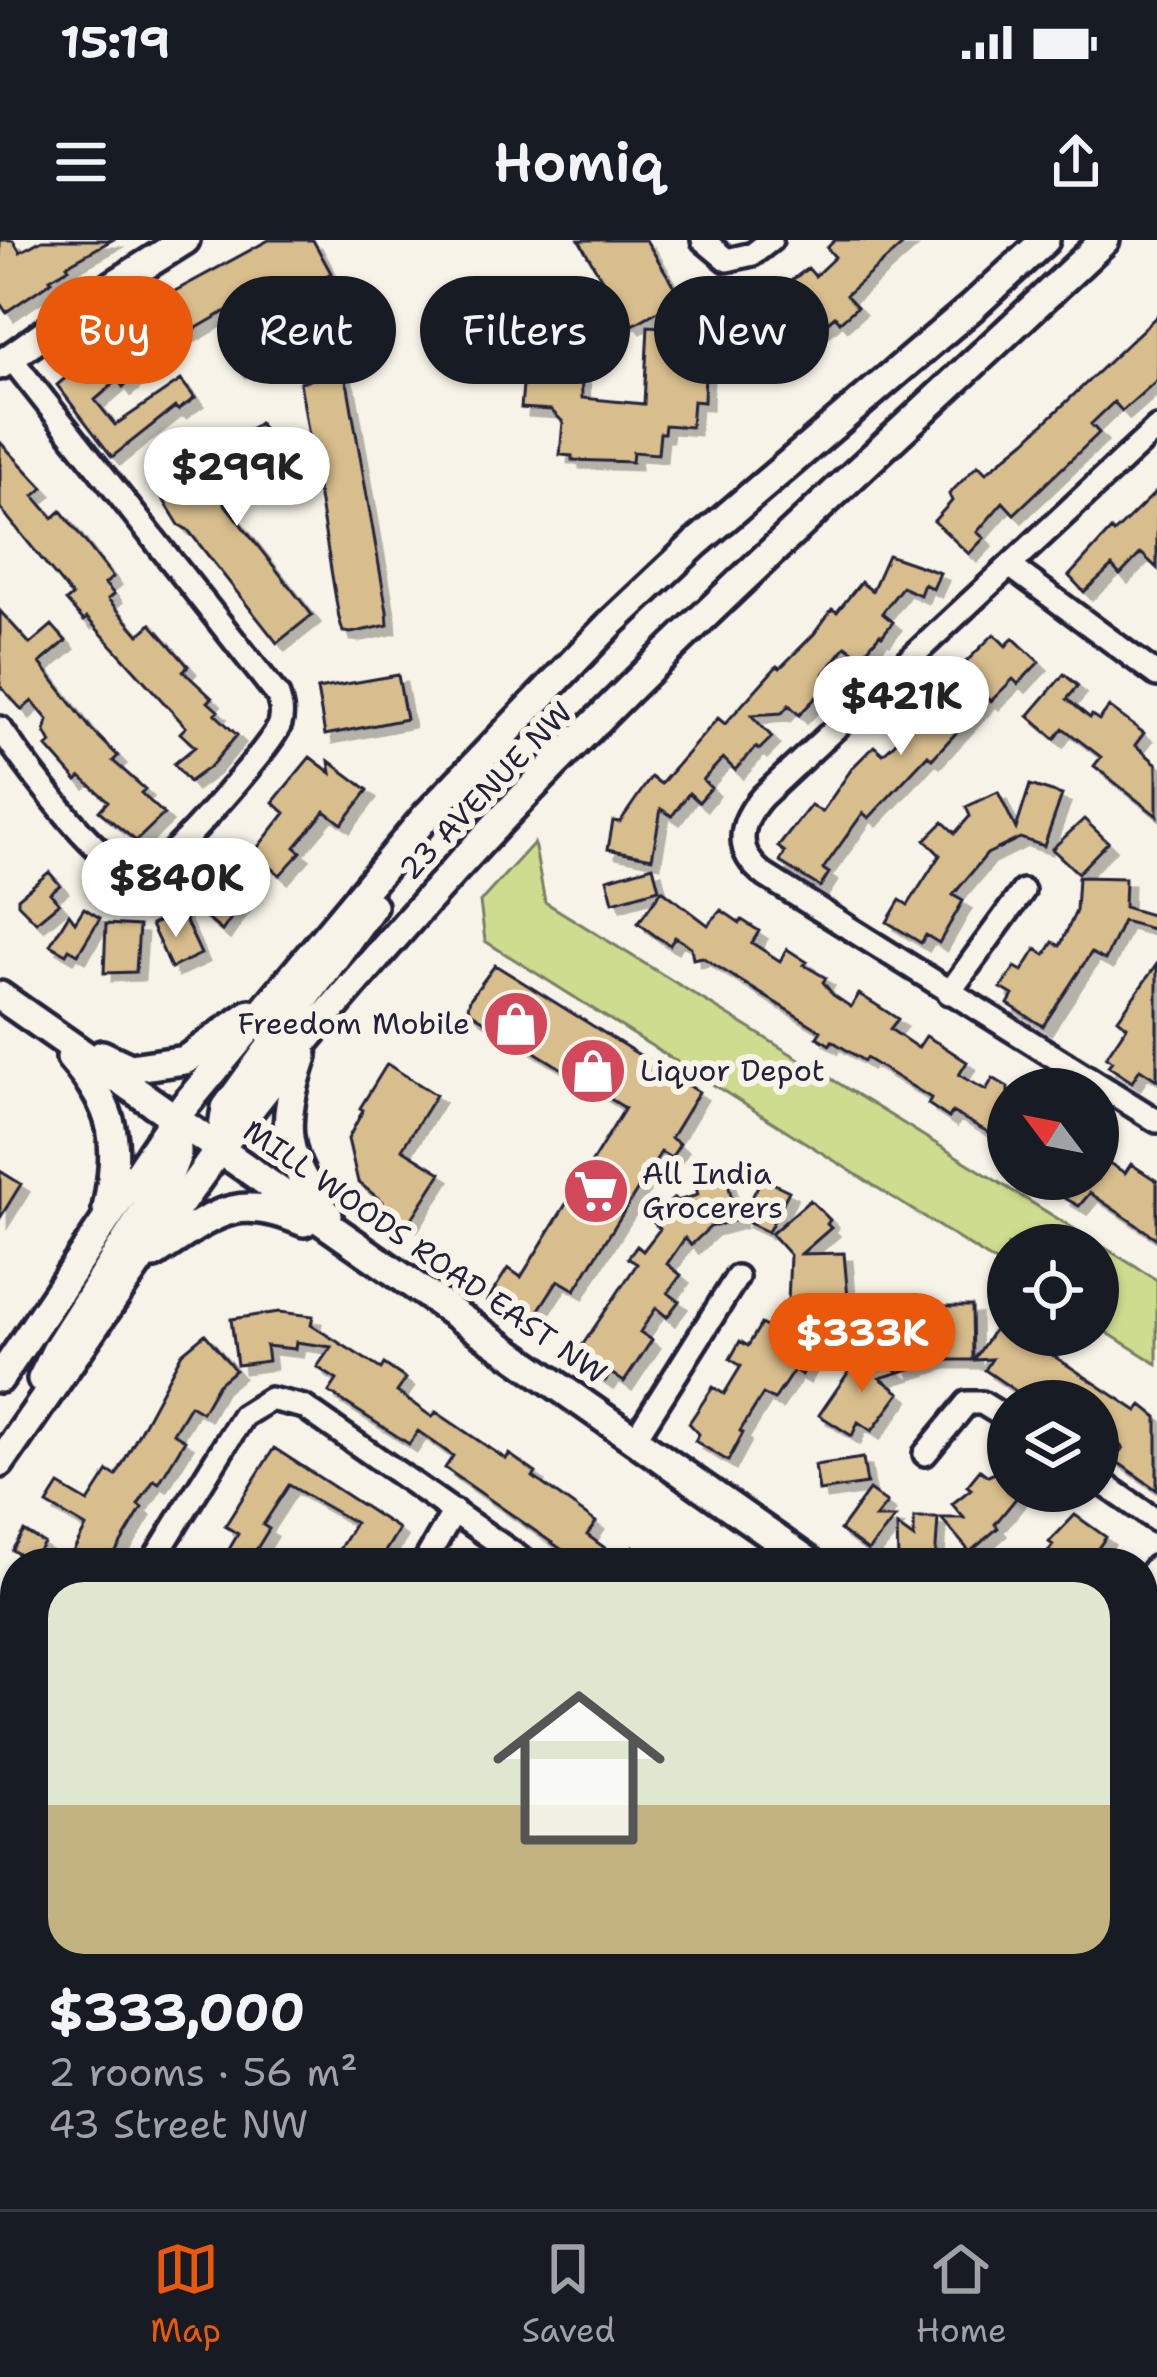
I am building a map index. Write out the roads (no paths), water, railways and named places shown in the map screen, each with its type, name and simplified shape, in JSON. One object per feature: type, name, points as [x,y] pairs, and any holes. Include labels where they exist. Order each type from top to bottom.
[{"type":"main road","points":[[5,361],[185,240]]},
{"type":"main road","name":"23 AVENUE NW","points":[[0,1378],[176,1116],[427,814],[609,625],[696,543],[1045,240]]},
{"type":"main road","name":"23 AVENUE NW","points":[[0,1463],[220,1148],[442,884],[560,758],[1105,240]]},
{"type":"main road","points":[[220,1148],[226,1108],[361,924],[427,814]]},
{"type":"main road","points":[[49,1032],[130,1068],[185,1060],[285,988]]},
{"type":"main road","name":"MILL WOODS ROAD EAST NW","points":[[0,996],[790,1548]]},
{"type":"main road","points":[[49,1032],[92,1082],[110,1115],[116,1148],[106,1214],[96,1236]]},
{"type":"main road","points":[[310,1036],[288,1101],[289,1137],[308,1190],[350,1241]]},
{"type":"main road","points":[[0,1463],[58,1347],[171,1170],[176,1116]]},
{"type":"main road","points":[[140,1262],[207,1220],[246,1205],[273,1208],[350,1241]]},
{"type":"street","points":[[703,240],[727,260],[753,254],[771,240]]},
{"type":"street","points":[[2,735],[83,833],[119,865],[144,872],[169,857],[273,737],[281,718],[278,696],[5,361]]},
{"type":"street","points":[[1157,428],[762,796],[746,820],[741,843],[756,869],[1157,1121]]},
{"type":"street","points":[[1010,566],[1157,675]]},
{"type":"street","points":[[949,993],[1023,891]]},
{"type":"street","points":[[634,1439],[737,1277]]},
{"type":"street","points":[[161,1548],[243,1416],[271,1399],[304,1407],[506,1548]]},
{"type":"street","points":[[926,1454],[967,1402],[987,1406]]},
{"type":"street","points":[[1119,1495],[1157,1521]]},
{"type":"street","points":[[433,1548],[454,1511]]},
{"type":"place","name":"Freedom Mobile","points":[[516,1024]]},
{"type":"place","name":"Liquor Depot","points":[[593,1071]]},
{"type":"place","name":"All India Grocerers","points":[[596,1191]]}]
